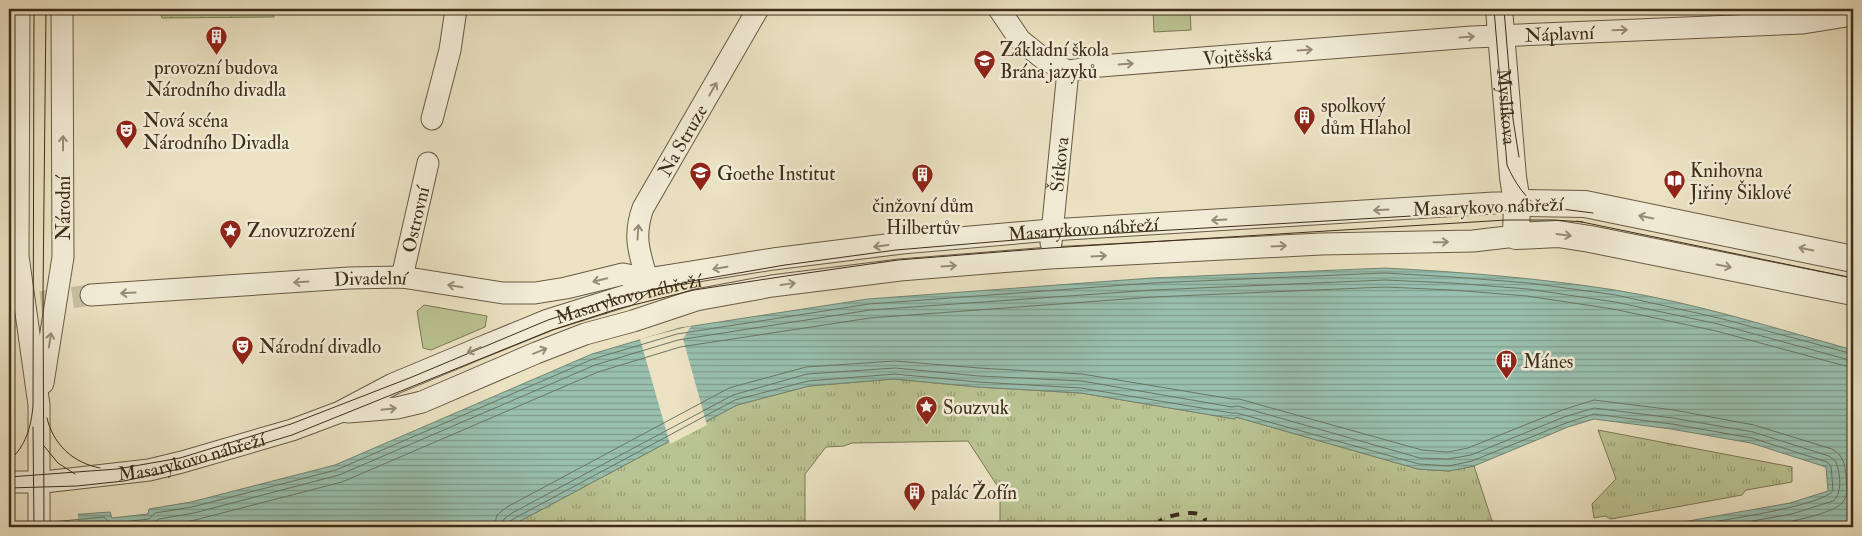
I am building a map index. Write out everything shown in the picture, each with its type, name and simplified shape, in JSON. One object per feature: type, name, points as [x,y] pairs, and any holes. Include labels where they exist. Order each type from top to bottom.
[{"type":"street","name":"Národní","points":[[19,9],[18,256],[39,405],[39,520]]},
{"type":"street","name":"Národní","points":[[39,405],[63,257],[62,9]]},
{"type":"street","points":[[432,119],[450,50],[456,9]]},
{"type":"street","name":"Na Struze","points":[[647,279],[639,254],[637,235],[638,221],[643,208],[758,9]]},
{"type":"street","points":[[999,9],[1020,40],[1034,53],[1068,71]]},
{"type":"street","name":"Myslíkova","points":[[1499,9],[1513,177],[1517,203],[1516,236]]},
{"type":"street","name":"Náplavní","points":[[1501,36],[1803,23],[1847,16]]},
{"type":"street","name":"Vojtěšská","points":[[1068,71],[1100,66],[1501,36]]},
{"type":"street","name":"Šítkova","points":[[1050,258],[1051,230],[1068,71]]},
{"type":"street","name":"Ostrovní","points":[[402,277],[428,163]]},
{"type":"street","name":"Masarykovo nábřeží","points":[[9,482],[39,482],[149,470],[286,432],[340,412],[393,384],[548,320],[628,295],[647,279],[782,258],[902,243],[1051,230],[1494,203],[1584,204],[1853,259]]},
{"type":"street","name":"Masarykovo nábřeží","points":[[340,412],[397,408],[422,402],[560,343],[696,300],[772,286],[900,270],[1050,258],[1321,244],[1473,241],[1558,234],[1853,292]]},
{"type":"street","name":"Divadelní","points":[[91,295],[349,278],[402,277],[503,293],[535,293],[623,274],[647,279]]},
{"type":"green space","points":[[160,9],[273,9],[274,17],[162,18]]},
{"type":"green space","points":[[1153,9],[1190,9],[1191,30],[1154,32]]},
{"type":"green space","points":[[424,305],[487,316],[485,327],[431,350],[423,348],[417,311]]},
{"type":"green space","points":[[894,379],[978,387],[1081,393],[1235,419],[1236,417],[1418,469],[1449,471],[1474,466],[1494,527],[1000,527],[1000,490],[968,441],[852,443],[844,446],[826,447],[805,474],[805,527],[509,527],[737,405],[809,386]]},
{"type":"green space","points":[[1598,430],[1792,467],[1792,482],[1746,490],[1742,495],[1611,519],[1605,516],[1594,518],[1592,504],[1616,479]]},
{"type":"water","points":[[1385,268],[1500,276],[1645,295],[1705,309],[1853,350],[1853,527],[1654,527],[1790,503],[1828,491],[1826,467],[1751,443],[1671,429],[1594,419],[1568,427],[1474,466],[1449,471],[1418,469],[1236,417],[1235,419],[1081,393],[978,387],[894,379],[809,386],[737,405],[509,527],[9,527],[9,518],[110,512],[112,518],[148,514],[149,509],[191,502],[335,465],[592,354],[680,328],[868,299],[1152,278]]},
{"type":"pier","points":[[691,326],[683,339],[707,425],[670,444],[640,339]]},
{"type":"pier","points":[[78,513],[78,527],[9,527],[9,515]]},
{"type":"tunnel","points":[[9,306],[91,295]]},
{"type":"tram line","points":[[9,461],[24,443],[31,421],[33,406],[34,9]]},
{"type":"tram line","points":[[44,527],[43,293],[46,9]]},
{"type":"tram line","points":[[1494,9],[1507,165],[1521,190],[1541,209]]},
{"type":"tram line","points":[[1504,9],[1513,119],[1519,157]]},
{"type":"tram line","points":[[9,477],[117,469],[180,458],[291,424],[412,377],[548,320],[616,298],[692,281],[785,265],[896,250],[1051,237],[1554,208],[1593,213]]},
{"type":"tram line","points":[[9,488],[77,486],[124,481],[184,468],[292,435],[552,330],[617,309],[694,290],[898,260],[1050,248],[1506,220],[1583,222]]},
{"type":"tram line","points":[[1577,221],[1853,278]]},
{"type":"tram line","points":[[47,418],[54,436],[66,451],[81,462],[100,468]]},
{"type":"tram line","points":[[33,427],[34,527]]},
{"type":"tram line","points":[[44,446],[58,463],[75,474]]},
{"type":"railway","points":[[1158,527],[1160,521],[1164,518],[1192,513],[1198,514],[1205,519],[1203,527]]},
{"type":"place","name":"provozní budova Národního divadla","points":[[216,55]]},
{"type":"place","name":"Základní škola Brána jazyků","points":[[984,79]]},
{"type":"place","name":"spolkový dům Hlahol","points":[[1305,135]]},
{"type":"place","name":"Nová scéna Národního Divadla","points":[[127,150]]},
{"type":"place","name":"Goethe Institut","points":[[701,192]]},
{"type":"place","name":"činžovní dům Hilbertův","points":[[923,193]]},
{"type":"place","name":"Knihovna Jiřiny Šiklové","points":[[1674,200]]},
{"type":"place","name":"Znovuzrození","points":[[231,249]]},
{"type":"place","name":"Národní divadlo","points":[[243,365]]},
{"type":"place","name":"Mánes","points":[[1507,380]]},
{"type":"place","name":"Souzvuk","points":[[927,426]]},
{"type":"place","name":"palác Žofín","points":[[915,511]]}]
